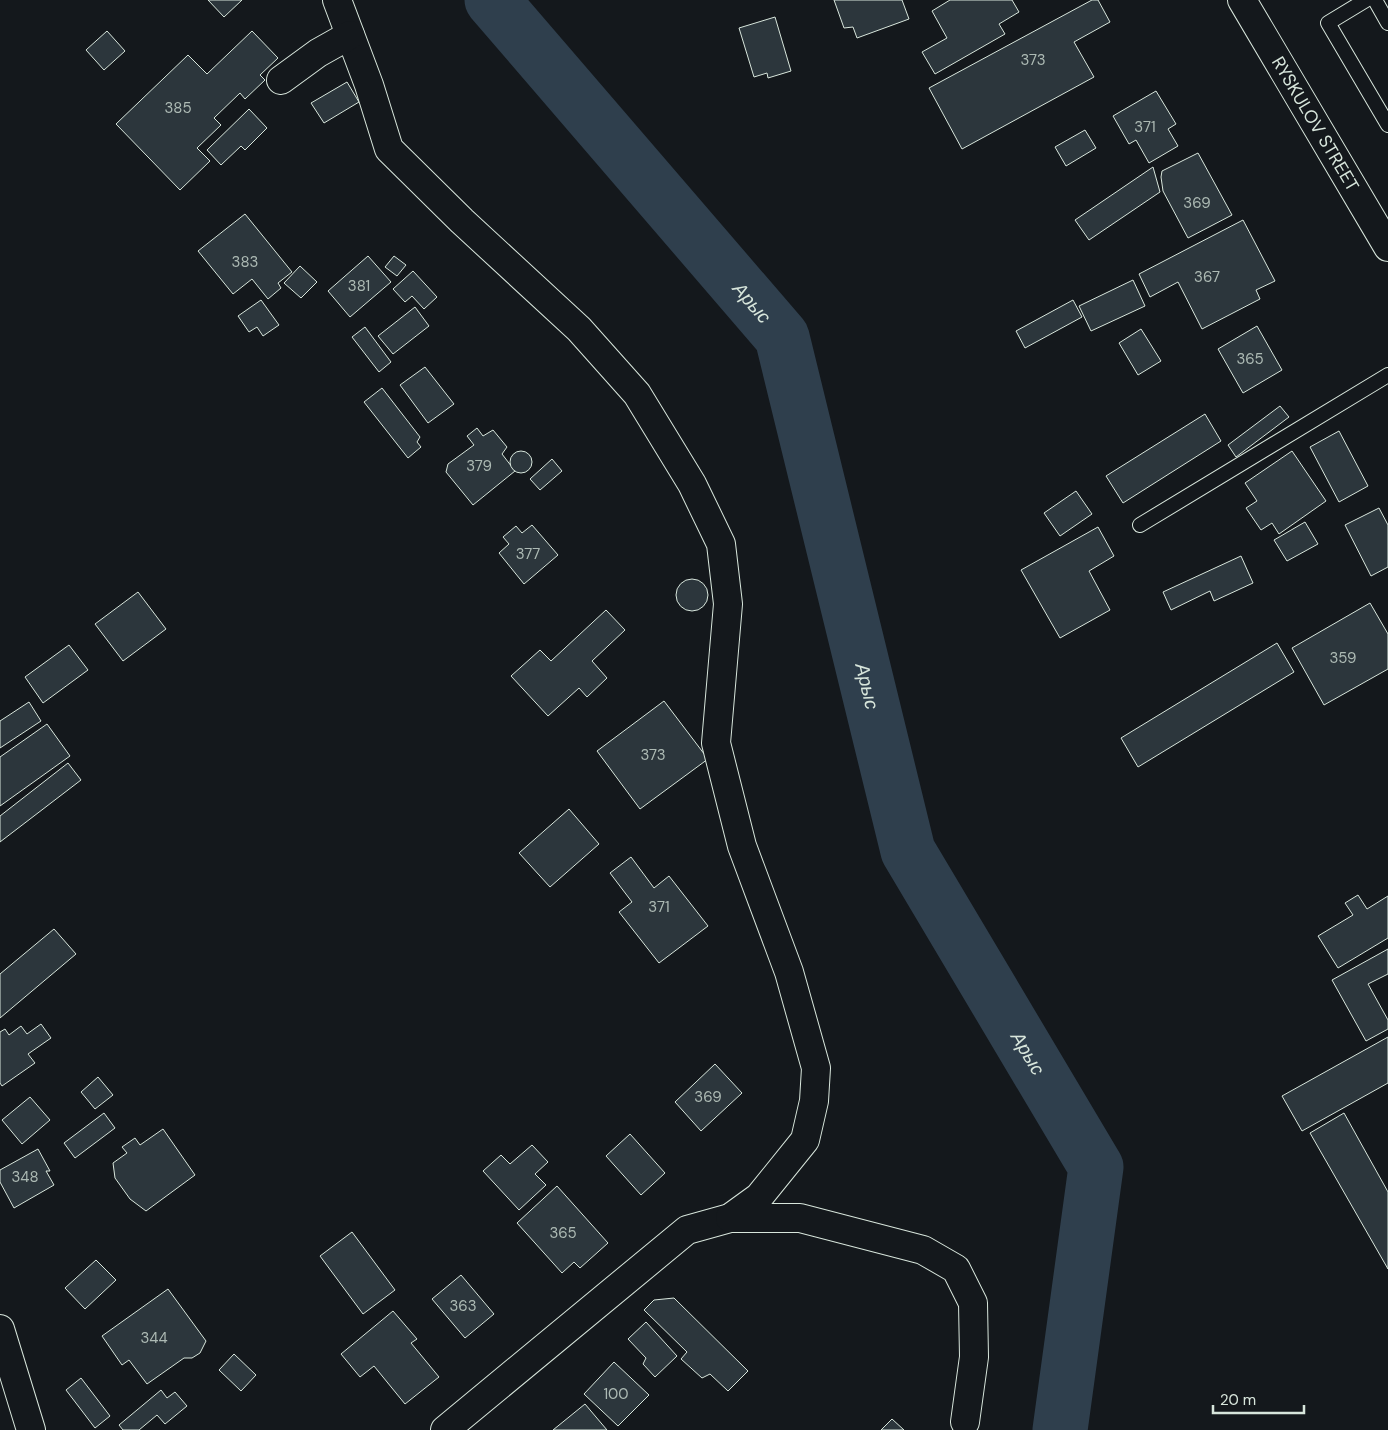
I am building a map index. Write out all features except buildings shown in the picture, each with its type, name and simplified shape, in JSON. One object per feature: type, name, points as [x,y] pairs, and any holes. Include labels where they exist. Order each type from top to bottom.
[{"type":"street","points":[[337,0],[389,150],[462,221],[579,329],[637,394],[692,484],[721,544],[728,604],[716,743],[742,846],[789,972],[816,1068],[814,1101],[805,1140],[759,1197],[730,1218]]},
{"type":"street","name":"RYSKULOV STREET","points":[[1242,0],[1388,247]]},
{"type":"street","points":[[281,80],[318,53],[350,35]]},
{"type":"street","points":[[445,1430],[687,1230],[730,1218],[800,1218],[923,1250],[956,1269],[973,1303],[974,1357],[965,1422]]},
{"type":"street","points":[[0,1329],[31,1430]]},
{"type":"lane","points":[[1366,0],[1328,23],[1388,125]]},
{"type":"lane","points":[[1375,0],[1388,23]]},
{"type":"lane","points":[[1140,525],[1388,375]]},
{"type":"waterway","name":"Арыс","points":[[492,0],[782,337],[908,851],[1096,1167],[1060,1430]]}]
